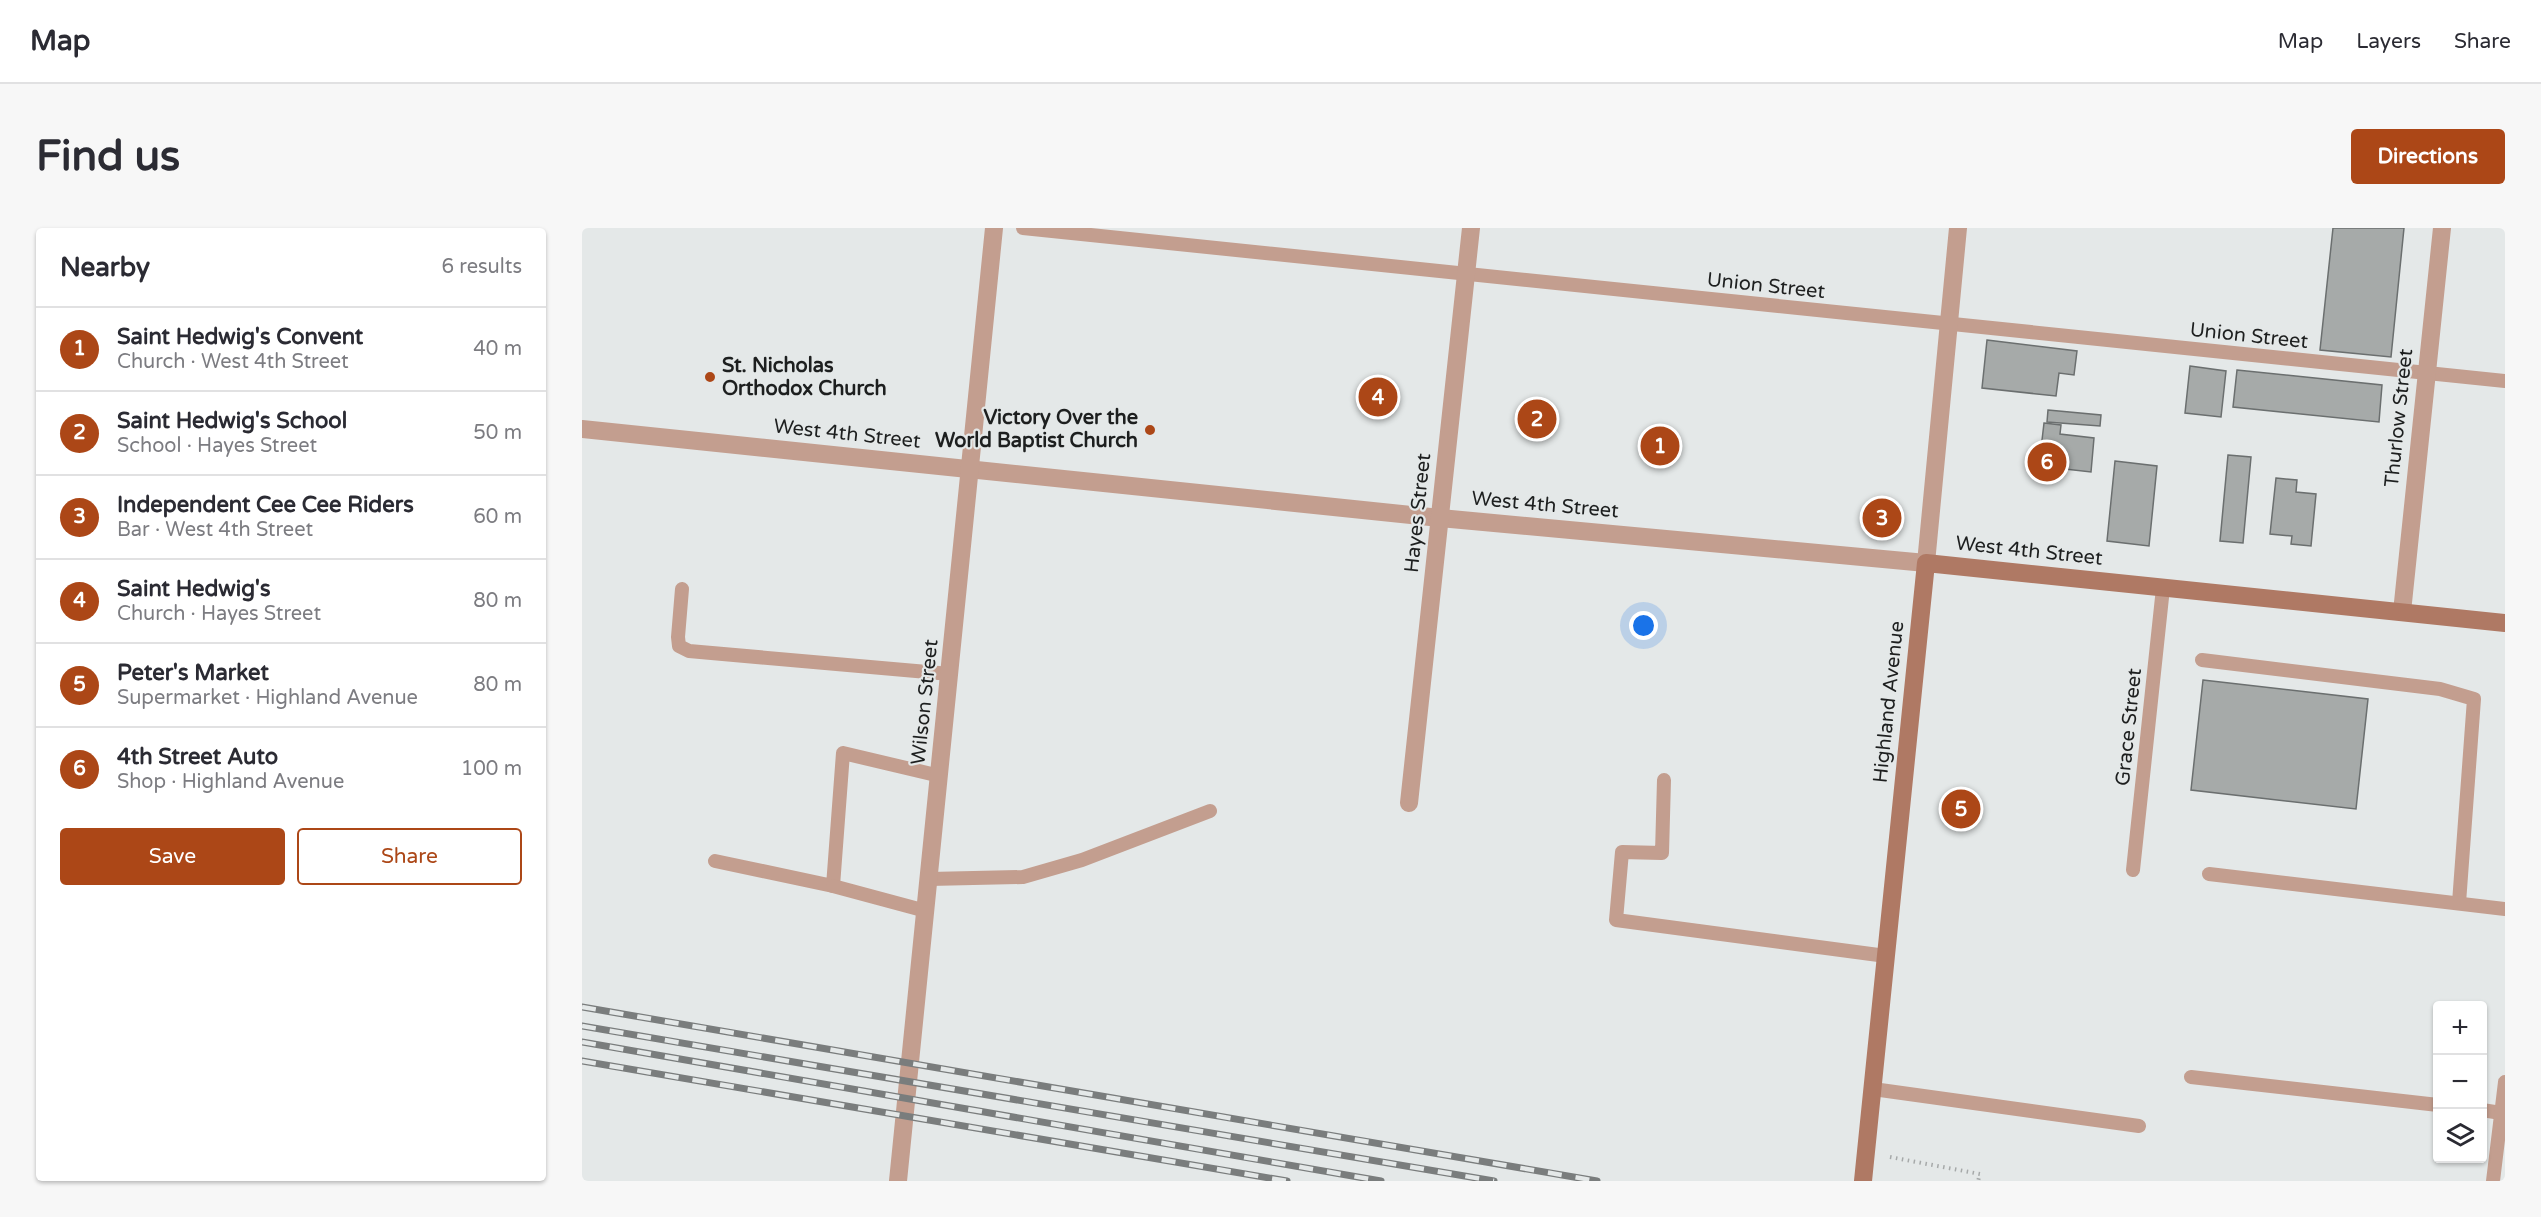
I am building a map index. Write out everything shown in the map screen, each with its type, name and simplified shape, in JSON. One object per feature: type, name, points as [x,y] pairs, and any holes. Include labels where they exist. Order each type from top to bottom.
[{"type":"main road","name":"West 4th Street","points":[[1926,563],[2505,623]]},
{"type":"main road","name":"Highland Avenue","points":[[1863,1181],[1926,563]]},
{"type":"street","name":"Wilson Street","points":[[898,1181],[994,228]]},
{"type":"street","name":"Hayes Street","points":[[1409,802],[1471,228]]},
{"type":"street","name":"Highland Avenue","points":[[1926,563],[1958,228]]},
{"type":"street","name":"Thurlow Street","points":[[2402,612],[2442,228]]},
{"type":"street","name":"West 4th Street","points":[[582,429],[1440,518],[1926,563]]},
{"type":"lane","name":"Union Street","points":[[1023,228],[2505,381]]},
{"type":"lane","name":"Grace Street","points":[[2133,870],[2163,588]]},
{"type":"lane","points":[[682,589],[679,646],[689,651],[950,674]]},
{"type":"lane","points":[[2202,660],[2440,689],[2474,699],[2459,903]]},
{"type":"lane","points":[[833,886],[843,753],[940,776]]},
{"type":"lane","points":[[1664,780],[1662,853],[1622,852],[1616,920],[1886,956]]},
{"type":"lane","points":[[929,879],[1023,877],[1082,860],[1210,811]]},
{"type":"lane","points":[[715,861],[833,886],[926,910]]},
{"type":"lane","points":[[2209,874],[2505,909]]},
{"type":"lane","points":[[2191,1077],[2433,1104]]},
{"type":"lane","points":[[2493,1181],[2505,1082]]},
{"type":"lane","points":[[1873,1089],[2139,1126]]},
{"type":"lane","points":[[2487,1111],[2501,1113]]},
{"type":"path","points":[[1866,1153],[1980,1174],[1978,1181]]},
{"type":"building","points":[[2333,228],[2404,228],[2391,357],[2320,350]]},
{"type":"building","points":[[1987,340],[2077,351],[2074,375],[2059,373],[2056,396],[1982,388]]},
{"type":"building","points":[[2190,366],[2226,371],[2221,417],[2185,413]]},
{"type":"building","points":[[2237,370],[2382,385],[2379,422],[2233,407]]},
{"type":"building","points":[[2048,410],[2101,415],[2100,426],[2047,422]]},
{"type":"building","points":[[2044,423],[2061,425],[2060,434],[2094,438],[2091,472],[2039,466]]},
{"type":"building","points":[[2228,455],[2251,457],[2243,543],[2220,541]]},
{"type":"building","points":[[2115,461],[2157,466],[2149,546],[2107,541]]},
{"type":"building","points":[[2276,478],[2297,480],[2296,492],[2316,494],[2311,546],[2291,544],[2292,536],[2270,534]]},
{"type":"building","points":[[2203,680],[2368,699],[2356,809],[2191,790]]},
{"type":"railway","points":[[582,1007],[1597,1181]]},
{"type":"railway","points":[[582,1026],[1494,1181]]},
{"type":"railway","points":[[582,1042],[1381,1181]]},
{"type":"railway","points":[[582,1061],[1287,1181]]},
{"type":"place","name":"St. Nicholas Orthodox Church","points":[[710,377]]},
{"type":"place","name":"Saint Hedwig's","points":[[1378,397]]},
{"type":"place","name":"Saint Hedwig's School","points":[[1537,419]]},
{"type":"place","name":"Victory Over the World Baptist Church","points":[[1150,430]]},
{"type":"place","name":"Saint Hedwig's Convent","points":[[1660,446]]},
{"type":"place","name":"4th Street Auto","points":[[2047,462]]},
{"type":"place","name":"Independent Cee Cee Riders","points":[[1882,518]]},
{"type":"place","name":"Peter's Market","points":[[1961,809]]}]
